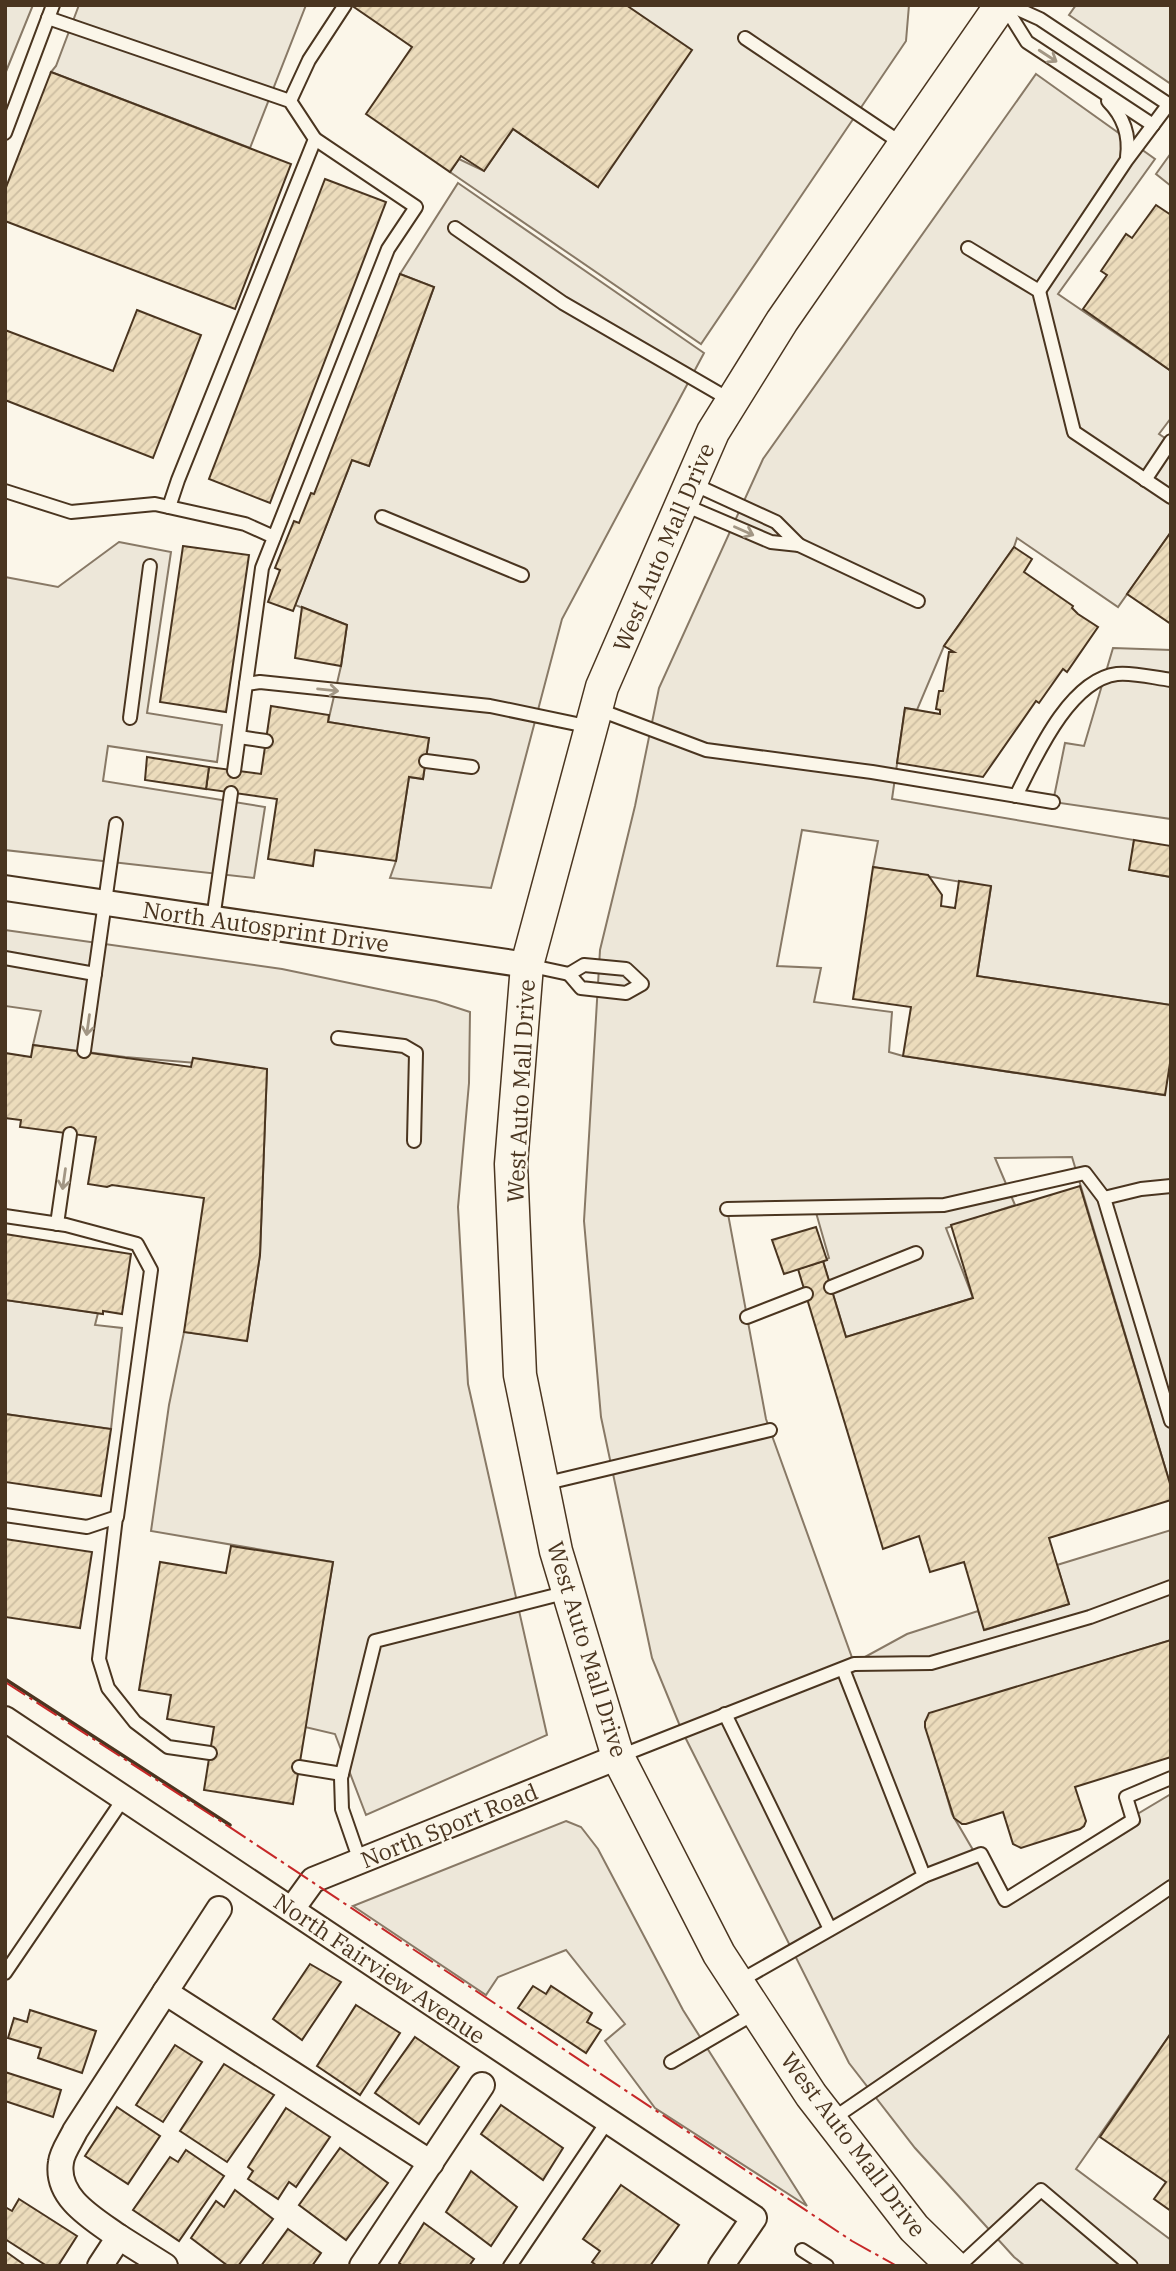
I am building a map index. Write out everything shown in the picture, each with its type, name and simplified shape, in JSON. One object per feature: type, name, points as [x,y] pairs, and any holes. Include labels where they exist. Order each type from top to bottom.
[{"type":"street","name":"West Auto Mall Drive","points":[[953,2266],[914,2228],[811,2095],[719,1954],[618,1757],[556,1550],[520,1375],[511,1164],[527,965],[602,687],[713,432],[782,321],[1004,5]]},
{"type":"street","name":"North Autosprint Drive","points":[[5,888],[527,965]]},
{"type":"street","name":"North Fairview Avenue","points":[[5,1719],[754,2218],[721,2266]]},
{"type":"street","name":"North Sport Road","points":[[292,1909],[313,1880],[618,1757]]},
{"type":"street","points":[[164,2266],[86,2214],[63,2188],[61,2161],[75,2131],[219,1909]]},
{"type":"street","points":[[165,1992],[431,2163]]},
{"type":"street","points":[[362,2266],[482,2085]]},
{"type":"street","points":[[100,2266],[119,2237]]},
{"type":"lane","points":[[290,101],[309,61],[345,5]]},
{"type":"lane","points":[[1004,5],[1027,42],[1153,125]]},
{"type":"lane","points":[[1004,5],[1040,19],[1169,105],[1126,161],[1039,291]]},
{"type":"lane","points":[[5,134],[50,11],[290,101],[315,139],[415,207],[388,249],[262,568],[234,771]]},
{"type":"lane","points":[[745,38],[904,145]]},
{"type":"lane","points":[[1092,85],[1114,107],[1122,120],[1129,140],[1126,161]]},
{"type":"lane","points":[[169,507],[177,480],[315,139]]},
{"type":"lane","points":[[455,228],[563,303],[732,401]]},
{"type":"lane","points":[[968,248],[1039,291],[1074,432],[1171,497]]},
{"type":"lane","points":[[1145,480],[1171,441]]},
{"type":"lane","points":[[5,491],[71,512],[155,504],[245,524],[274,537]]},
{"type":"lane","points":[[686,493],[776,522],[799,545]]},
{"type":"lane","points":[[686,493],[771,542],[799,545],[918,601]]},
{"type":"lane","points":[[382,517],[522,576]]},
{"type":"lane","points":[[130,718],[150,566]]},
{"type":"lane","points":[[1016,796],[1055,724],[1087,688],[1101,679],[1117,674],[1171,680]]},
{"type":"lane","points":[[246,684],[260,682],[594,718],[706,750],[872,772],[1054,802]]},
{"type":"lane","points":[[239,737],[266,741]]},
{"type":"lane","points":[[426,761],[472,767]]},
{"type":"lane","points":[[213,919],[231,793]]},
{"type":"lane","points":[[84,1051],[116,824]]},
{"type":"lane","points":[[5,958],[95,974]]},
{"type":"lane","points":[[527,965],[569,974],[581,988],[626,993],[642,984],[626,970],[584,965],[569,974]]},
{"type":"lane","points":[[338,1038],[404,1046],[416,1053],[414,1141]]},
{"type":"lane","points":[[57,1224],[71,1134]]},
{"type":"lane","points":[[727,1209],[944,1205],[1086,1173],[1104,1198],[1171,1421]]},
{"type":"lane","points":[[1104,1198],[1141,1189],[1171,1186]]},
{"type":"lane","points":[[5,1216],[57,1224],[136,1244],[151,1270],[99,1659],[108,1688],[135,1723],[168,1747],[210,1753]]},
{"type":"lane","points":[[831,1287],[916,1253]]},
{"type":"lane","points":[[747,1317],[806,1294]]},
{"type":"lane","points":[[543,1484],[770,1430]]},
{"type":"lane","points":[[5,1515],[87,1527],[116,1517]]},
{"type":"lane","points":[[618,1757],[854,1664],[931,1663],[1090,1617],[1171,1587]]},
{"type":"lane","points":[[360,1861],[342,1809],[342,1774],[376,1641],[569,1592]]},
{"type":"lane","points":[[843,1669],[924,1876]]},
{"type":"lane","points":[[725,1714],[830,1929]]},
{"type":"lane","points":[[299,1767],[342,1774]]},
{"type":"lane","points":[[737,1982],[924,1876],[981,1854],[1005,1900],[1133,1820],[1126,1797],[1171,1778]]},
{"type":"lane","points":[[5,1973],[124,1798]]},
{"type":"lane","points":[[830,2120],[1171,1887]]},
{"type":"lane","points":[[671,2062],[757,2012]]},
{"type":"lane","points":[[510,2266],[607,2122]]},
{"type":"lane","points":[[959,2266],[1041,2190],[1132,2266]]},
{"type":"lane","points":[[802,2250],[827,2266]]},
{"type":"shaded area","points":[[5,5],[33,5],[5,74]]},
{"type":"shaded area","points":[[79,5],[306,5],[250,148],[51,72],[56,66]]},
{"type":"shaded area","points":[[626,5],[909,5],[906,41],[701,344],[450,172],[459,159],[484,171],[513,129],[598,187]]},
{"type":"shaded area","points":[[1076,5],[1171,5],[1171,84],[1069,15]]},
{"type":"shaded area","points":[[1036,74],[1155,159],[1058,294],[1171,371],[1171,418],[1159,434],[1171,442],[1171,532],[1118,607],[1017,538],[1014,547],[944,646],[917,710],[905,708],[892,799],[1134,840],[1130,870],[1171,877],[1171,1005],[977,976],[991,887],[873,867],[878,841],[802,830],[777,966],[821,968],[814,1002],[892,1012],[889,1052],[903,1056],[1164,1095],[1171,1057],[1171,1487],[1072,1157],[995,1158],[1015,1205],[946,1228],[973,1298],[846,1337],[823,1261],[829,1258],[815,1209],[728,1214],[766,1419],[854,1663],[907,1634],[978,1611],[985,1630],[1069,1604],[1057,1565],[1171,1530],[1171,1640],[931,1714],[925,1722],[952,1814],[1000,1896],[1171,1794],[1171,2033],[1076,2169],[1171,2240],[1171,2266],[1025,2266],[915,2148],[849,2063],[682,1731],[652,1658],[601,1417],[584,1221],[600,950],[635,806],[659,688],[763,459]]},
{"type":"shaded area","points":[[1171,153],[1171,186],[1156,174]]},
{"type":"shaded area","points":[[458,183],[704,353],[562,619],[491,888],[390,878],[396,861],[409,777],[423,779],[429,738],[328,722],[347,625],[295,605],[352,460],[369,466],[434,287],[400,274]]},
{"type":"shaded area","points":[[119,542],[171,552],[147,713],[222,725],[217,762],[108,746],[103,781],[265,807],[254,878],[5,850],[5,577],[58,587]]},
{"type":"shaded area","points":[[1113,648],[1171,650],[1171,819],[1053,802],[1065,743],[1084,746]]},
{"type":"shaded area","points":[[5,930],[282,969],[436,1001],[470,1012],[469,1083],[458,1207],[468,1384],[547,1735],[366,1815],[335,1734],[305,1727],[333,1562],[151,1531],[169,1405],[184,1332],[247,1340],[260,1255],[267,1069],[125,1057],[33,1045],[41,1011],[5,1006]]},
{"type":"shaded area","points":[[5,1300],[98,1313],[95,1325],[122,1328],[111,1429],[5,1414]]},
{"type":"shaded area","points":[[566,1821],[581,1827],[598,1849],[683,2010],[807,2206],[655,2108],[605,2041],[625,2024],[566,1950],[498,1977],[486,1995],[353,1906]]},
{"type":"building","points":[[351,5],[626,5],[692,50],[598,187],[513,129],[484,171],[461,156],[450,172],[366,114],[412,47]]},
{"type":"building","points":[[51,72],[291,164],[235,309],[5,221],[5,190]]},
{"type":"building","points":[[325,179],[386,202],[270,503],[209,479]]},
{"type":"building","points":[[1156,205],[1171,215],[1171,371],[1083,309],[1107,275],[1101,271],[1126,234],[1132,238]]},
{"type":"building","points":[[400,274],[434,287],[369,466],[352,460],[293,611],[268,602],[280,570],[275,568],[294,521],[299,523],[311,493],[314,494]]},
{"type":"building","points":[[137,310],[201,335],[153,458],[5,400],[5,330],[113,371]]},
{"type":"building","points":[[1171,532],[1171,624],[1127,594]]},
{"type":"building","points":[[183,546],[249,555],[226,712],[160,702]]},
{"type":"building","points":[[1014,547],[1032,559],[1024,572],[1098,627],[1067,672],[1063,669],[1039,703],[1036,701],[983,777],[897,763],[905,708],[940,714],[940,710],[936,709],[939,691],[943,691],[949,652],[954,652],[944,646]]},
{"type":"building","points":[[302,607],[347,625],[341,666],[295,658]]},
{"type":"building","points":[[271,706],[329,715],[328,722],[429,738],[423,779],[409,777],[396,861],[315,850],[313,866],[268,859],[277,799],[206,789],[209,767],[261,774]]},
{"type":"building","points":[[147,757],[209,767],[206,789],[145,780]]},
{"type":"building","points":[[1134,840],[1171,846],[1171,877],[1129,870]]},
{"type":"building","points":[[873,867],[928,875],[942,895],[941,906],[955,908],[959,881],[991,886],[977,976],[1171,1005],[1171,1057],[1165,1095],[903,1056],[911,1007],[853,999]]},
{"type":"building","points":[[33,1045],[191,1067],[193,1058],[267,1069],[260,1255],[247,1341],[184,1332],[204,1198],[88,1184],[96,1137],[20,1127],[21,1120],[5,1118],[5,1053],[31,1057]]},
{"type":"building","points":[[1080,1186],[1171,1487],[1171,1500],[1049,1538],[1069,1604],[984,1630],[964,1562],[930,1572],[919,1536],[883,1549],[798,1269],[823,1261],[846,1337],[973,1298],[951,1225]]},
{"type":"building","points":[[816,1227],[827,1260],[784,1274],[772,1240]]},
{"type":"building","points":[[5,1234],[131,1254],[122,1314],[103,1311],[103,1314],[5,1300]]},
{"type":"building","points":[[5,1414],[111,1429],[101,1496],[5,1482]]},
{"type":"building","points":[[5,1539],[92,1552],[80,1628],[5,1617]]},
{"type":"building","points":[[231,1546],[333,1562],[293,1804],[204,1790],[214,1727],[167,1719],[171,1695],[139,1690],[160,1562],[226,1573]]},
{"type":"building","points":[[1171,1640],[1171,1757],[1075,1787],[1086,1821],[1084,1826],[1021,1848],[1013,1844],[1003,1812],[966,1824],[954,1818],[925,1727],[929,1713]]},
{"type":"building","points":[[310,1964],[341,1982],[302,2040],[273,2019]]},
{"type":"building","points":[[533,1986],[546,1994],[551,1986],[592,2013],[587,2022],[601,2030],[586,2053],[518,2008]]},
{"type":"building","points":[[356,2005],[400,2033],[360,2095],[317,2066]]},
{"type":"building","points":[[30,2010],[96,2031],[82,2073],[38,2058],[41,2048],[8,2038],[14,2018],[27,2022]]},
{"type":"building","points":[[1171,2033],[1171,2211],[1154,2199],[1166,2182],[1100,2137]]},
{"type":"building","points":[[415,2037],[459,2067],[419,2124],[375,2093]]},
{"type":"building","points":[[175,2045],[202,2062],[163,2122],[136,2105]]},
{"type":"building","points":[[224,2064],[274,2095],[227,2162],[180,2131]]},
{"type":"building","points":[[5,2072],[61,2090],[53,2117],[5,2101]]},
{"type":"building","points":[[501,2105],[563,2148],[543,2180],[481,2134]]},
{"type":"building","points":[[117,2107],[160,2136],[128,2184],[85,2156]]},
{"type":"building","points":[[286,2108],[330,2137],[296,2187],[289,2182],[278,2199],[248,2179],[253,2171],[248,2167]]},
{"type":"building","points":[[340,2148],[388,2183],[346,2240],[299,2205]]},
{"type":"building","points":[[186,2150],[224,2176],[179,2241],[133,2210],[170,2157],[178,2162]]},
{"type":"building","points":[[471,2171],[517,2207],[491,2246],[446,2212]]},
{"type":"building","points":[[621,2185],[679,2225],[650,2266],[597,2266],[592,2262],[600,2251],[583,2239]]},
{"type":"building","points":[[235,2190],[273,2219],[238,2266],[228,2266],[191,2238],[216,2201],[224,2207]]},
{"type":"building","points":[[19,2199],[77,2236],[58,2266],[47,2266],[5,2239],[5,2207],[12,2211]]},
{"type":"building","points":[[424,2223],[474,2259],[469,2266],[403,2266],[399,2263]]},
{"type":"building","points":[[288,2229],[321,2253],[312,2266],[261,2266]]},
{"type":"building","points":[[5,2251],[26,2266],[5,2266]]},
{"type":"wall","points":[[5,1679],[230,1825]]},
{"type":"power","points":[[5,1682],[222,1822],[852,2241],[897,2266]]}]
